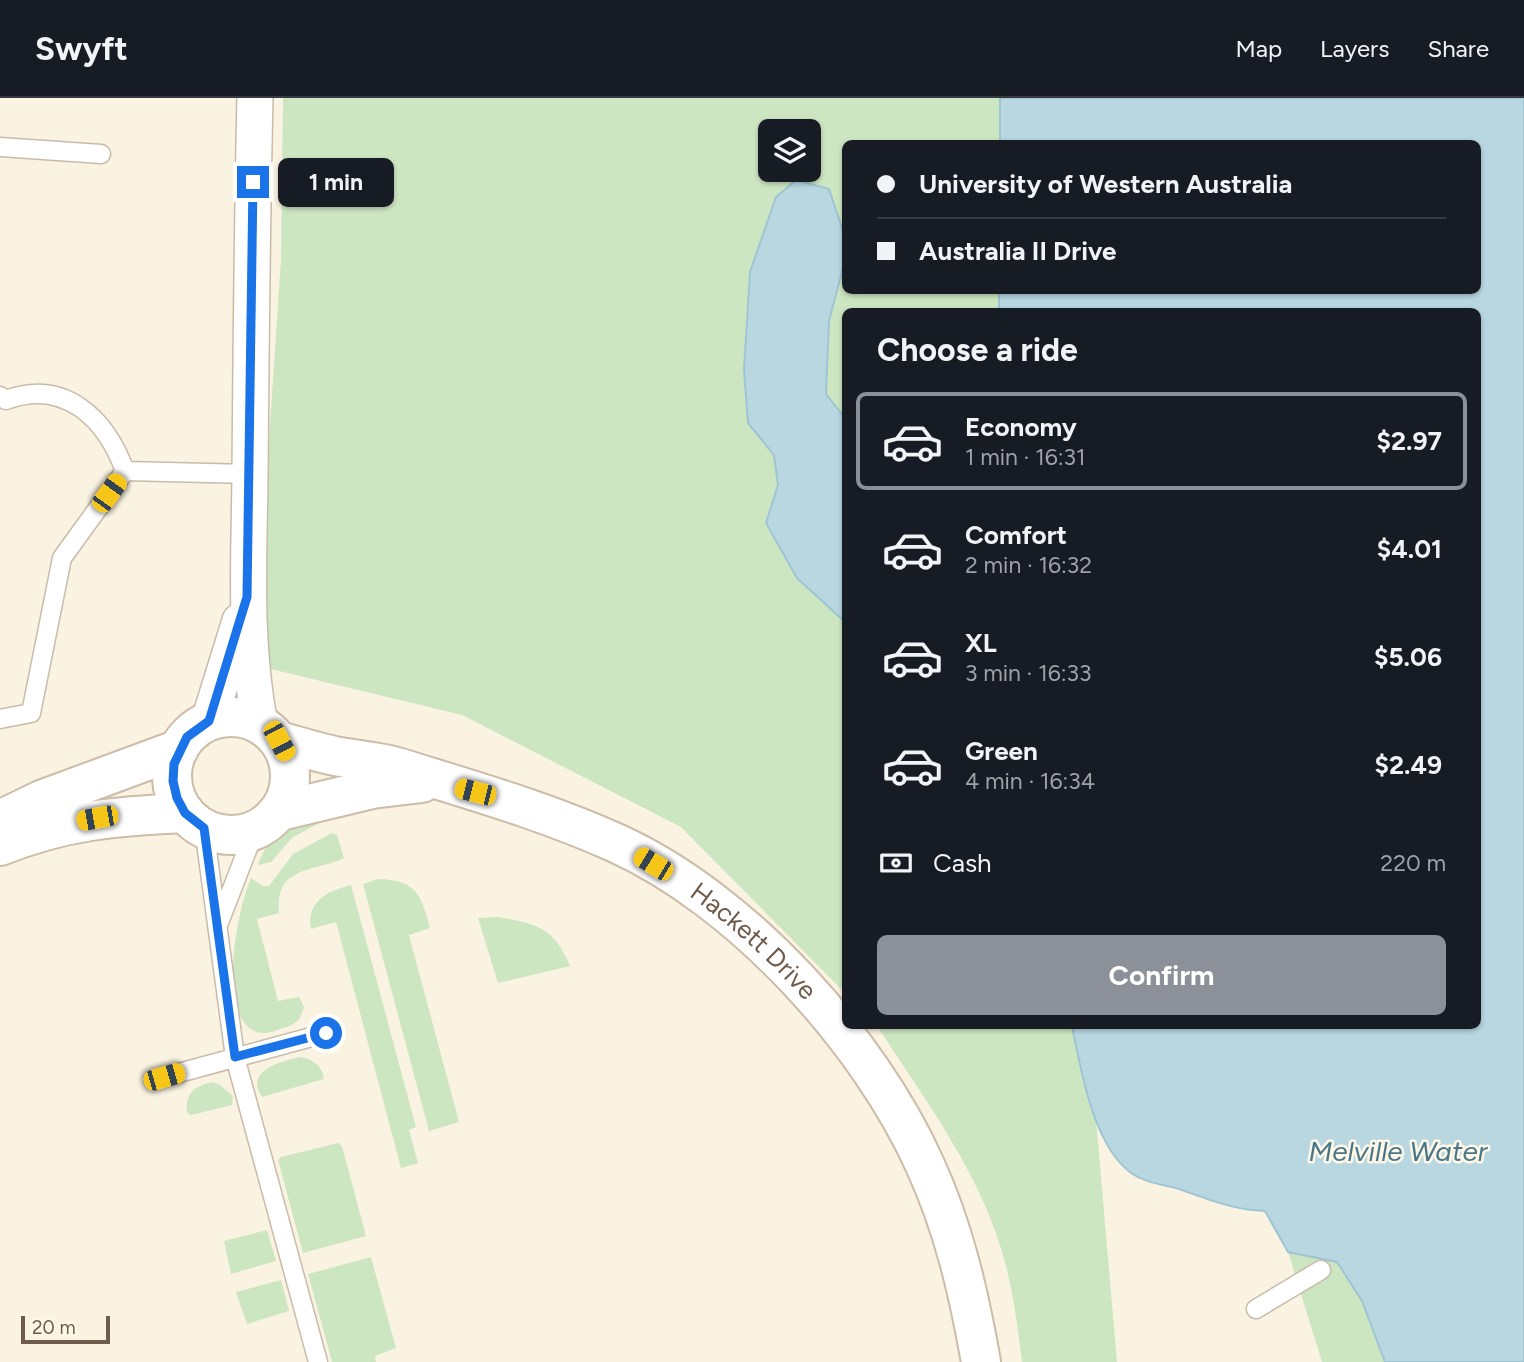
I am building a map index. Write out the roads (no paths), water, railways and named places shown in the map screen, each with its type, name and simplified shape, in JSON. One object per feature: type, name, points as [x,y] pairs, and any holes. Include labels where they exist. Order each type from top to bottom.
[{"type":"main road","points":[[235,717],[269,733],[287,757],[290,776],[268,820],[238,835],[220,834],[195,820],[177,798],[173,781],[179,749],[187,737],[209,721],[235,717]]},
{"type":"main road","name":"Hackett Drive","points":[[269,733],[334,756],[396,767],[434,782],[496,797],[570,824],[630,851],[696,891],[737,923],[843,1031],[898,1112],[925,1164],[956,1248],[970,1300],[981,1362]]},
{"type":"main road","points":[[0,820],[41,800],[179,749]]},
{"type":"main road","name":"Hackett Drive","points":[[268,820],[372,789],[434,782]]},
{"type":"main road","points":[[0,846],[60,825],[121,816],[195,820]]},
{"type":"street","points":[[255,98],[247,597],[251,679],[269,733]]},
{"type":"street","points":[[209,721],[247,597]]},
{"type":"lane","points":[[0,147],[101,154]]},
{"type":"lane","points":[[0,396],[6,400],[22,394],[53,393],[82,408],[115,444],[124,471]]},
{"type":"lane","points":[[124,471],[250,474]]},
{"type":"lane","points":[[0,719],[31,713],[62,558],[124,471]]},
{"type":"lane","points":[[195,820],[218,925],[235,1057],[318,1362]]},
{"type":"lane","points":[[218,925],[268,820]]},
{"type":"lane","points":[[164,1077],[326,1033]]},
{"type":"lane","points":[[1256,1309],[1321,1269]]},
{"type":"water","name":"Melville Water","points":[[1000,98],[1524,98],[1524,1362],[1385,1362],[1362,1301],[1337,1262],[1288,1252],[1265,1211],[1232,1207],[1149,1182],[1131,1173],[1118,1160],[1098,1126],[1091,1106],[1073,1029],[1481,1029],[1481,308],[999,308],[999,294],[1481,294],[1481,140],[1000,140]]},
{"type":"water","points":[[794,182],[829,189],[842,228],[842,271],[829,321],[826,394],[842,414],[842,619],[797,578],[766,523],[778,485],[774,455],[748,423],[744,370],[750,272],[776,197]]}]
